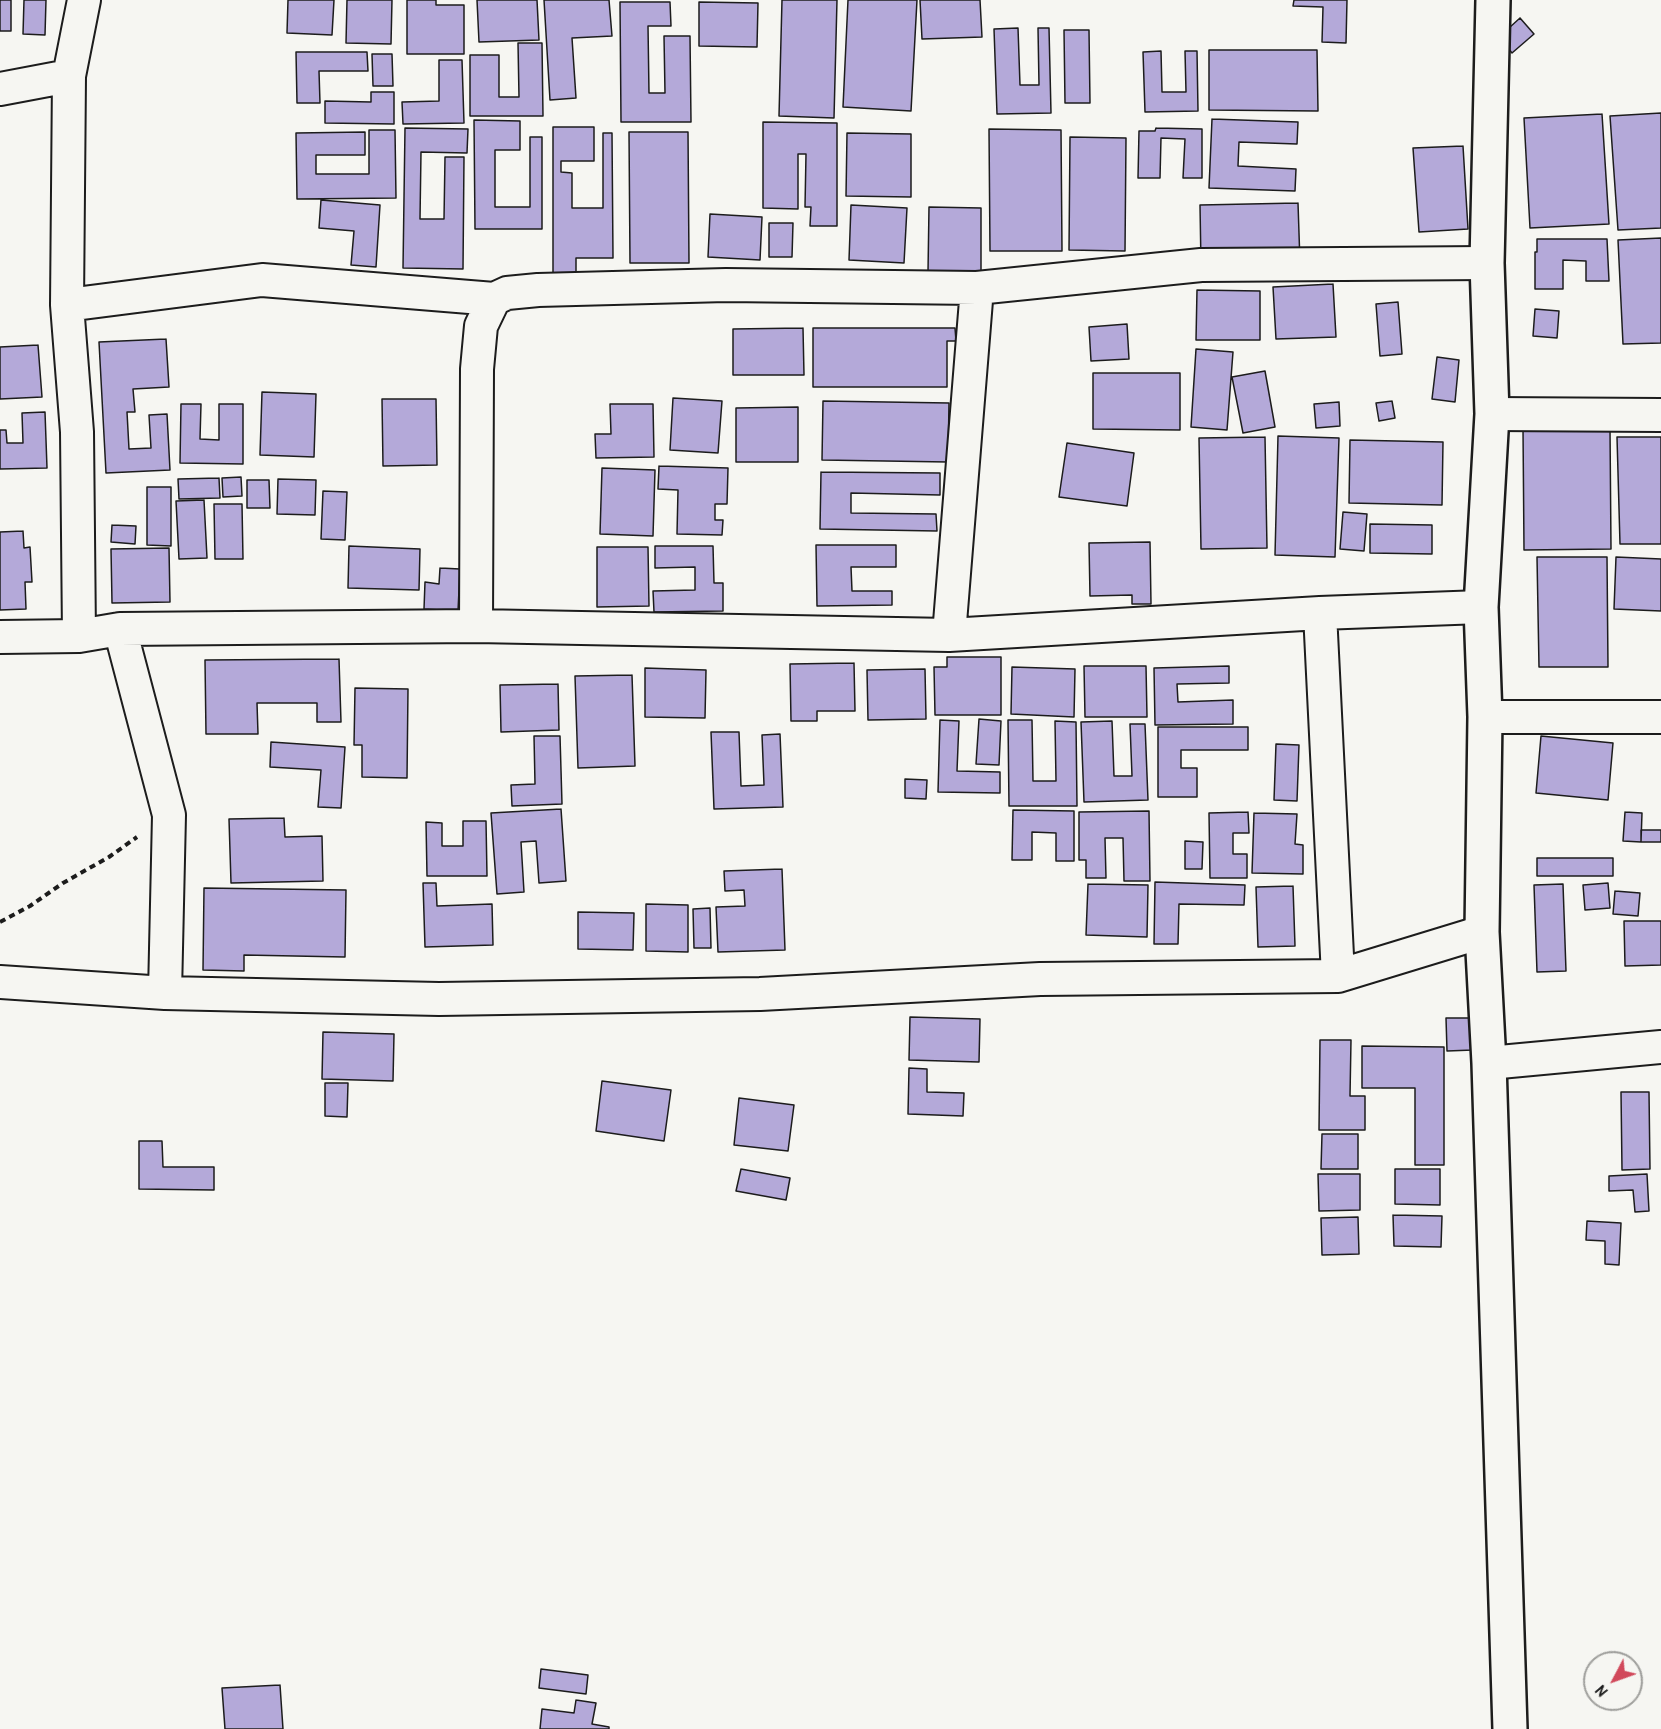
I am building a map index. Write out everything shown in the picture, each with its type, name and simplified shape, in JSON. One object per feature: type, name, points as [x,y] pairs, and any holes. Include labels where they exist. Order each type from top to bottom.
[{"type":"street","points":[[79,636],[77,432],[67,305],[69,76],[84,0]]},
{"type":"street","points":[[1493,0],[1487,263],[1492,414],[1481,607],[1485,717],[1482,932],[1489,1062],[1510,1729]]},
{"type":"street","points":[[0,89],[69,76]]},
{"type":"street","points":[[67,305],[262,280],[494,299],[507,293],[538,290],[726,285],[977,288],[1201,265],[1487,263]]},
{"type":"street","points":[[949,635],[977,288]]},
{"type":"street","points":[[476,626],[477,369],[481,326],[494,299]]},
{"type":"street","points":[[1492,414],[1661,415]]},
{"type":"street","points":[[0,637],[79,636],[120,629],[476,626],[949,635],[1320,613],[1481,607]]},
{"type":"street","points":[[1320,613],[1338,976]]},
{"type":"street","points":[[120,629],[169,815],[165,993]]},
{"type":"street","points":[[1485,717],[1661,717]]},
{"type":"street","points":[[0,982],[165,993],[451,999],[760,994],[1040,979],[1338,976],[1482,932]]},
{"type":"street","points":[[1489,1062],[1661,1047]]},
{"type":"path","points":[[0,922],[109,857],[169,815]]},
{"type":"building","points":[[0,0],[11,0],[11,31],[0,31]]},
{"type":"building","points":[[24,0],[46,0],[45,35],[23,34]]},
{"type":"building","points":[[288,0],[334,0],[332,35],[287,33]]},
{"type":"building","points":[[347,0],[392,0],[391,44],[346,43]]},
{"type":"building","points":[[407,0],[436,0],[436,5],[464,5],[464,54],[407,54]]},
{"type":"building","points":[[477,0],[537,0],[539,40],[479,42]]},
{"type":"building","points":[[544,0],[609,0],[612,36],[572,38],[576,98],[550,100]]},
{"type":"building","points":[[782,0],[837,0],[834,118],[779,116]]},
{"type":"building","points":[[848,0],[917,0],[911,111],[843,107]]},
{"type":"building","points":[[920,0],[980,0],[982,37],[922,39]]},
{"type":"building","points":[[1294,0],[1347,0],[1346,43],[1322,42],[1323,7],[1293,6]]},
{"type":"building","points":[[620,2],[670,2],[671,26],[648,26],[649,93],[665,93],[664,36],[690,36],[691,122],[621,122]]},
{"type":"building","points":[[699,2],[758,3],[757,47],[699,46]]},
{"type":"building","points":[[1520,18],[1534,34],[1512,53],[1499,37]]},
{"type":"building","points":[[1018,28],[1020,85],[1039,85],[1038,28],[1049,28],[1051,113],[997,114],[994,29]]},
{"type":"building","points":[[1064,30],[1089,30],[1090,103],[1065,103]]},
{"type":"building","points":[[518,43],[542,43],[543,116],[470,116],[470,55],[499,55],[499,97],[519,97]]},
{"type":"building","points":[[1209,50],[1317,50],[1318,111],[1209,110]]},
{"type":"building","points":[[1161,51],[1162,92],[1186,92],[1185,51],[1197,51],[1198,111],[1145,112],[1143,52]]},
{"type":"building","points":[[296,52],[367,52],[368,71],[319,71],[320,103],[297,103]]},
{"type":"building","points":[[372,54],[392,54],[393,86],[373,86]]},
{"type":"building","points":[[439,60],[462,60],[464,123],[403,124],[402,102],[439,101]]},
{"type":"building","points":[[371,92],[394,92],[394,124],[325,123],[325,101],[371,102]]},
{"type":"building","points":[[1661,113],[1661,228],[1618,230],[1610,116]]},
{"type":"building","points":[[1602,114],[1609,224],[1530,228],[1524,118]]},
{"type":"building","points":[[1212,119],[1298,122],[1297,144],[1239,142],[1238,166],[1296,169],[1295,191],[1209,188]]},
{"type":"building","points":[[474,120],[520,121],[520,150],[495,150],[495,207],[530,207],[530,137],[542,137],[542,229],[475,229]]},
{"type":"building","points":[[763,122],[837,123],[837,226],[810,226],[811,207],[805,207],[806,154],[798,154],[798,209],[763,208]]},
{"type":"building","points":[[553,127],[594,127],[594,161],[561,161],[561,172],[572,173],[572,208],[603,208],[603,133],[612,133],[613,258],[576,258],[576,274],[553,274]]},
{"type":"building","points":[[405,128],[468,129],[467,153],[421,152],[420,219],[444,219],[445,157],[464,157],[463,269],[403,268]]},
{"type":"building","points":[[1156,128],[1202,129],[1202,178],[1183,178],[1185,139],[1161,138],[1160,178],[1138,178],[1139,131],[1155,131]]},
{"type":"building","points":[[989,129],[1061,130],[1062,251],[990,251]]},
{"type":"building","points":[[369,130],[395,130],[396,198],[297,199],[296,133],[365,132],[365,155],[316,155],[316,174],[369,174]]},
{"type":"building","points":[[629,132],[688,132],[689,263],[630,263]]},
{"type":"building","points":[[847,133],[911,134],[911,197],[846,196]]},
{"type":"building","points":[[1070,137],[1126,138],[1125,251],[1069,250]]},
{"type":"building","points":[[1463,146],[1468,229],[1419,232],[1413,148]]},
{"type":"building","points":[[321,200],[380,205],[376,267],[351,265],[354,231],[319,228]]},
{"type":"building","points":[[1298,203],[1300,263],[1201,265],[1200,205]]},
{"type":"building","points":[[851,205],[907,208],[904,263],[849,260]]},
{"type":"building","points":[[929,207],[981,208],[981,273],[928,272]]},
{"type":"building","points":[[710,214],[762,217],[760,260],[708,257]]},
{"type":"building","points":[[769,223],[793,223],[792,257],[769,257]]},
{"type":"building","points":[[1661,238],[1661,343],[1623,344],[1618,240]]},
{"type":"building","points":[[1537,239],[1607,239],[1609,281],[1586,281],[1586,261],[1563,260],[1563,289],[1535,289]]},
{"type":"building","points":[[1333,284],[1336,337],[1276,339],[1273,287]]},
{"type":"building","points":[[1197,290],[1260,291],[1260,340],[1196,340]]},
{"type":"building","points":[[1398,302],[1402,354],[1380,356],[1376,304]]},
{"type":"building","points":[[1535,309],[1559,311],[1557,338],[1533,336]]},
{"type":"building","points":[[1127,324],[1129,359],[1091,361],[1089,327]]},
{"type":"building","points":[[803,328],[804,375],[733,375],[733,329]]},
{"type":"building","points":[[813,328],[955,328],[956,341],[947,341],[947,387],[813,387]]},
{"type":"building","points":[[166,339],[169,387],[133,389],[135,412],[127,412],[129,449],[151,448],[149,415],[167,414],[170,470],[106,473],[99,342]]},
{"type":"building","points":[[38,345],[42,397],[0,399],[0,347]]},
{"type":"building","points":[[1196,349],[1233,352],[1227,430],[1191,427]]},
{"type":"building","points":[[1437,357],[1459,360],[1455,402],[1432,399]]},
{"type":"building","points":[[1265,371],[1275,427],[1243,433],[1232,377]]},
{"type":"building","points":[[1093,373],[1180,373],[1180,430],[1093,429]]},
{"type":"building","points":[[262,392],[316,394],[314,457],[260,455]]},
{"type":"building","points":[[673,398],[722,401],[718,453],[670,450]]},
{"type":"building","points":[[382,399],[436,399],[437,465],[383,466]]},
{"type":"building","points":[[823,401],[949,403],[948,462],[822,460]]},
{"type":"building","points":[[1392,401],[1395,418],[1379,421],[1376,403]]},
{"type":"building","points":[[1339,402],[1340,426],[1316,428],[1314,404]]},
{"type":"building","points":[[181,404],[201,404],[200,439],[219,440],[219,404],[243,404],[243,464],[180,463]]},
{"type":"building","points":[[610,404],[653,404],[654,457],[596,458],[595,434],[611,434]]},
{"type":"building","points":[[798,407],[798,462],[736,462],[736,408]]},
{"type":"building","points":[[45,412],[47,468],[0,469],[0,430],[6,430],[7,443],[23,443],[22,413]]},
{"type":"building","points":[[1523,429],[1610,429],[1611,549],[1524,550]]},
{"type":"building","points":[[1278,436],[1339,438],[1335,557],[1275,555]]},
{"type":"building","points":[[1265,437],[1267,548],[1201,549],[1199,438]]},
{"type":"building","points":[[1617,437],[1661,437],[1661,544],[1620,544]]},
{"type":"building","points":[[1350,440],[1443,442],[1442,505],[1349,503]]},
{"type":"building","points":[[1067,443],[1134,453],[1127,506],[1059,497]]},
{"type":"building","points":[[659,466],[728,468],[727,504],[715,504],[715,520],[723,520],[722,535],[677,534],[678,490],[658,489]]},
{"type":"building","points":[[602,468],[655,470],[653,536],[600,534]]},
{"type":"building","points":[[821,472],[940,473],[940,495],[851,493],[851,513],[936,514],[937,531],[820,529]]},
{"type":"building","points":[[241,477],[242,496],[223,497],[222,478]]},
{"type":"building","points":[[219,478],[220,498],[179,499],[178,479]]},
{"type":"building","points":[[278,479],[316,480],[315,515],[277,514]]},
{"type":"building","points":[[247,480],[269,480],[270,508],[247,508]]},
{"type":"building","points":[[147,487],[171,487],[171,546],[147,545]]},
{"type":"building","points":[[323,491],[347,492],[345,540],[321,539]]},
{"type":"building","points":[[204,500],[207,558],[179,559],[176,501]]},
{"type":"building","points":[[214,504],[242,504],[243,559],[215,559]]},
{"type":"building","points":[[1343,512],[1367,514],[1364,551],[1340,549]]},
{"type":"building","points":[[1370,524],[1432,525],[1432,554],[1370,553]]},
{"type":"building","points":[[112,525],[136,526],[135,544],[111,542]]},
{"type":"building","points":[[23,531],[24,548],[30,547],[32,582],[25,582],[26,609],[0,610],[0,532]]},
{"type":"building","points":[[1150,542],[1151,604],[1132,604],[1132,595],[1090,596],[1089,543]]},
{"type":"building","points":[[816,545],[896,545],[896,567],[851,567],[852,591],[892,591],[892,605],[817,606]]},
{"type":"building","points":[[349,546],[420,549],[419,590],[348,588]]},
{"type":"building","points":[[655,546],[713,546],[714,583],[723,583],[723,611],[654,612],[653,591],[695,590],[695,567],[655,568]]},
{"type":"building","points":[[597,547],[648,547],[649,606],[597,607]]},
{"type":"building","points":[[169,548],[170,602],[112,603],[111,549]]},
{"type":"building","points":[[1537,557],[1607,557],[1608,667],[1539,667]]},
{"type":"building","points":[[1616,557],[1661,559],[1661,611],[1614,609]]},
{"type":"building","points":[[440,568],[460,569],[458,611],[424,609],[425,582],[439,584]]},
{"type":"building","points":[[947,657],[1001,657],[1001,715],[935,715],[934,667],[947,667]]},
{"type":"building","points":[[339,659],[341,722],[317,722],[317,703],[257,703],[258,734],[206,734],[205,660]]},
{"type":"building","points":[[854,663],[855,711],[817,711],[817,721],[791,721],[790,664]]},
{"type":"building","points":[[1084,666],[1146,666],[1147,717],[1085,717]]},
{"type":"building","points":[[1229,666],[1229,683],[1177,684],[1178,702],[1233,700],[1233,724],[1155,725],[1154,668]]},
{"type":"building","points":[[1012,667],[1075,669],[1074,717],[1011,714]]},
{"type":"building","points":[[645,668],[706,670],[705,718],[645,717]]},
{"type":"building","points":[[925,669],[926,719],[868,720],[867,670]]},
{"type":"building","points":[[632,675],[635,766],[578,768],[575,676]]},
{"type":"building","points":[[558,684],[559,730],[501,732],[500,685]]},
{"type":"building","points":[[355,688],[408,689],[407,778],[362,777],[362,745],[354,745]]},
{"type":"building","points":[[979,719],[1001,721],[999,765],[976,764]]},
{"type":"building","points":[[940,720],[959,721],[957,771],[1000,772],[1000,793],[938,792]]},
{"type":"building","points":[[1008,720],[1032,720],[1033,781],[1056,781],[1055,721],[1076,722],[1077,806],[1009,806]]},
{"type":"building","points":[[1112,721],[1114,776],[1132,776],[1130,724],[1145,724],[1148,800],[1084,802],[1081,722]]},
{"type":"building","points":[[1158,727],[1248,727],[1248,750],[1181,750],[1181,768],[1197,768],[1197,797],[1158,797]]},
{"type":"building","points":[[711,732],[739,732],[741,786],[764,785],[762,735],[780,734],[783,807],[714,809]]},
{"type":"building","points":[[534,736],[560,736],[562,804],[512,806],[511,785],[535,784]]},
{"type":"building","points":[[1541,736],[1613,743],[1608,800],[1536,793]]},
{"type":"building","points":[[271,742],[345,747],[341,808],[318,807],[321,770],[270,767]]},
{"type":"building","points":[[1276,744],[1299,745],[1297,801],[1274,800]]},
{"type":"building","points":[[905,779],[927,780],[926,799],[905,798]]},
{"type":"building","points":[[561,809],[566,881],[539,883],[536,841],[521,842],[524,892],[497,894],[491,813]]},
{"type":"building","points":[[1013,810],[1074,811],[1074,861],[1056,861],[1056,833],[1032,832],[1032,860],[1012,860]]},
{"type":"building","points":[[1149,811],[1150,881],[1124,881],[1123,838],[1105,838],[1106,878],[1086,878],[1086,860],[1079,860],[1079,812]]},
{"type":"building","points":[[1248,812],[1249,833],[1233,833],[1233,854],[1247,854],[1247,878],[1210,878],[1209,813]]},
{"type":"building","points":[[1625,812],[1642,813],[1641,842],[1623,841]]},
{"type":"building","points":[[1254,813],[1297,814],[1295,844],[1303,845],[1303,874],[1252,873]]},
{"type":"building","points":[[284,818],[285,837],[322,836],[323,881],[231,883],[229,819]]},
{"type":"building","points":[[463,821],[486,821],[487,876],[427,876],[426,822],[442,823],[442,846],[463,846]]},
{"type":"building","points":[[1641,830],[1661,830],[1661,842],[1641,842]]},
{"type":"building","points":[[1185,841],[1203,842],[1202,869],[1185,869]]},
{"type":"building","points":[[1537,858],[1613,858],[1613,876],[1537,876]]},
{"type":"building","points":[[782,869],[785,950],[718,952],[716,907],[745,906],[744,890],[725,891],[724,871]]},
{"type":"building","points":[[1155,882],[1245,885],[1244,905],[1179,904],[1178,944],[1154,944]]},
{"type":"building","points":[[423,883],[436,883],[437,906],[492,904],[493,945],[425,947]]},
{"type":"building","points":[[1608,883],[1610,908],[1585,910],[1583,885]]},
{"type":"building","points":[[1088,884],[1148,885],[1147,937],[1086,935]]},
{"type":"building","points":[[1563,884],[1566,971],[1537,972],[1534,885]]},
{"type":"building","points":[[1293,886],[1295,946],[1258,947],[1256,887]]},
{"type":"building","points":[[204,888],[346,890],[345,957],[244,955],[244,971],[203,970]]},
{"type":"building","points":[[1615,891],[1640,893],[1638,916],[1613,914]]},
{"type":"building","points":[[646,904],[688,905],[688,952],[646,951]]},
{"type":"building","points":[[710,908],[711,948],[694,948],[693,909]]},
{"type":"building","points":[[578,912],[634,913],[633,950],[578,949]]},
{"type":"building","points":[[1624,921],[1661,921],[1661,965],[1625,966]]},
{"type":"building","points":[[910,1017],[980,1019],[979,1062],[909,1060]]},
{"type":"building","points":[[1446,1018],[1472,1018],[1473,1050],[1447,1051]]},
{"type":"building","points":[[323,1032],[394,1034],[393,1081],[322,1079]]},
{"type":"building","points":[[1320,1040],[1351,1040],[1350,1096],[1365,1096],[1365,1130],[1319,1130]]},
{"type":"building","points":[[1362,1046],[1444,1047],[1444,1165],[1415,1165],[1415,1088],[1362,1088]]},
{"type":"building","points":[[909,1068],[927,1069],[927,1092],[964,1093],[963,1116],[908,1114]]},
{"type":"building","points":[[602,1081],[671,1090],[664,1141],[596,1131]]},
{"type":"building","points":[[325,1083],[348,1083],[347,1117],[325,1116]]},
{"type":"building","points":[[1621,1092],[1649,1092],[1650,1169],[1622,1170]]},
{"type":"building","points":[[739,1098],[794,1105],[788,1151],[734,1145]]},
{"type":"building","points":[[1322,1134],[1358,1134],[1358,1169],[1321,1169]]},
{"type":"building","points":[[139,1141],[162,1141],[163,1167],[214,1167],[214,1190],[139,1189]]},
{"type":"building","points":[[741,1169],[790,1178],[786,1200],[736,1191]]},
{"type":"building","points":[[1395,1169],[1440,1169],[1440,1205],[1395,1204]]},
{"type":"building","points":[[1318,1174],[1360,1174],[1360,1210],[1319,1211]]},
{"type":"building","points":[[1647,1174],[1649,1211],[1635,1212],[1633,1190],[1609,1191],[1609,1176]]},
{"type":"building","points":[[1393,1215],[1442,1216],[1441,1247],[1394,1246]]},
{"type":"building","points":[[1358,1217],[1359,1254],[1322,1255],[1321,1218]]},
{"type":"building","points":[[1587,1221],[1621,1223],[1619,1265],[1605,1264],[1605,1241],[1586,1240]]},
{"type":"building","points":[[541,1669],[588,1675],[586,1694],[539,1688]]},
{"type":"building","points":[[280,1685],[283,1729],[225,1729],[222,1688]]},
{"type":"building","points":[[576,1700],[596,1703],[592,1724],[609,1727],[609,1729],[540,1729],[542,1709],[574,1713]]}]
